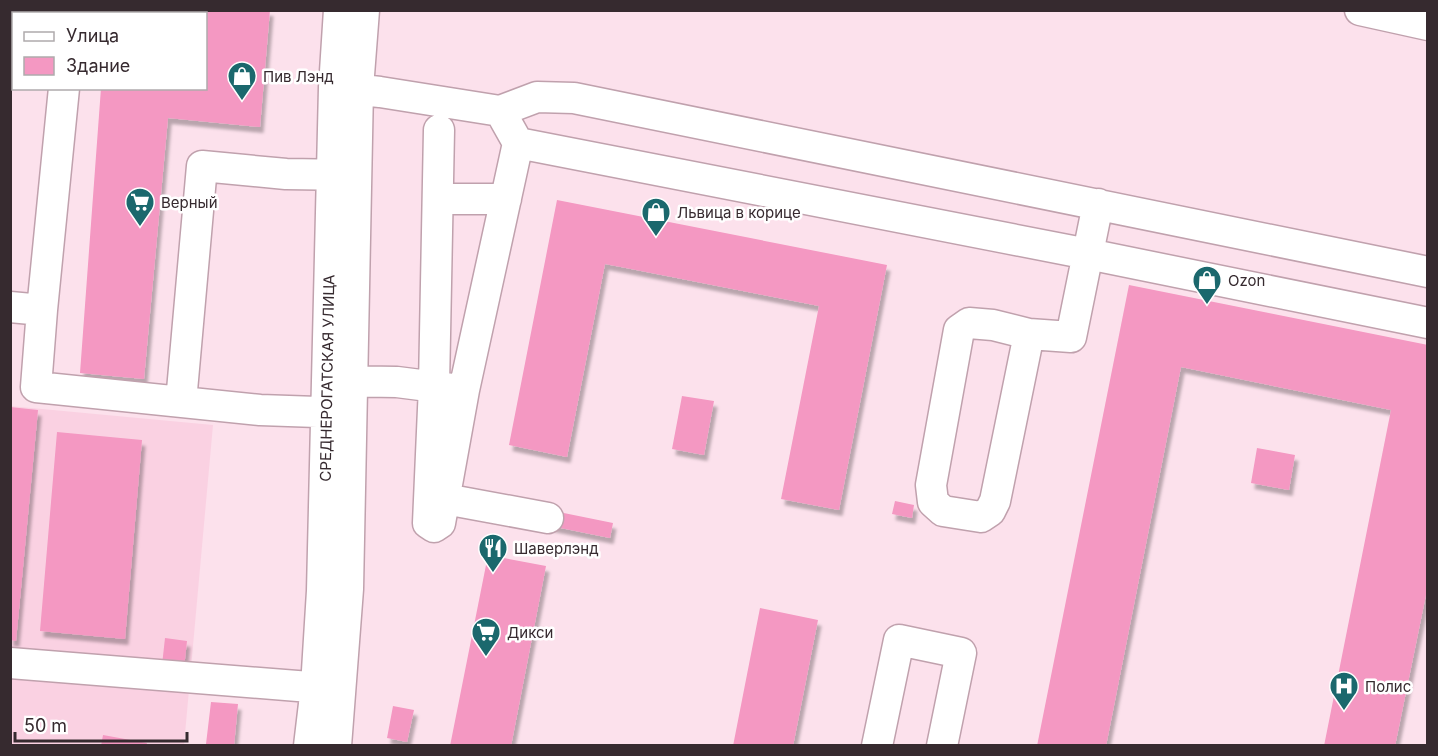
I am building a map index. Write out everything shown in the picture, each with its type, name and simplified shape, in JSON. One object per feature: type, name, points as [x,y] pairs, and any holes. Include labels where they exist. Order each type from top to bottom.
[{"type":"street","name":"СРЕДНЕРОГАТСКАЯ УЛИЦА","points":[[309,746],[328,688],[348,589],[340,413],[346,88],[339,10]]},
{"type":"street","name":"СРЕДНЕРОГАТСКАЯ УЛИЦА","points":[[346,88],[364,10]]},
{"type":"street","points":[[1360,10],[1428,25]]},
{"type":"street","points":[[346,88],[500,111],[537,97],[574,98],[1428,272]]},
{"type":"street","points":[[64,90],[36,387],[181,402],[340,413]]},
{"type":"street","points":[[440,130],[434,386],[428,522],[434,527],[440,523],[464,390],[518,143],[500,111]]},
{"type":"street","points":[[518,143],[1428,323]]},
{"type":"street","points":[[181,402],[202,166],[286,174],[344,175]]},
{"type":"street","points":[[438,199],[506,200]]},
{"type":"street","points":[[1029,334],[995,501],[990,512],[981,517],[944,511],[933,502],[931,485],[959,330],[969,323],[1029,334],[1071,337],[1098,204]]},
{"type":"street","points":[[10,307],[42,310]]},
{"type":"street","points":[[340,381],[397,382],[464,390]]},
{"type":"street","points":[[445,498],[548,518]]},
{"type":"street","points":[[877,746],[899,640],[961,653],[942,746]]},
{"type":"street","points":[[10,663],[328,688]]},
{"type":"street","name":"СРЕДНЕРОГАТСКАЯ УЛИЦА","points":[[328,688],[336,746]]},
{"type":"shaded area","points":[[10,406],[213,425],[184,745],[11,745]]},
{"type":"building","points":[[201,10],[270,10],[260,127],[168,118],[144,379],[80,373],[101,90],[207,90],[207,12],[201,12]]},
{"type":"building","points":[[557,200],[887,265],[839,510],[781,499],[819,306],[621,267],[605,264],[567,457],[509,445]]},
{"type":"building","points":[[1129,285],[1428,345],[1428,585],[1395,746],[1324,746],[1391,410],[1181,367],[1106,746],[1037,746]]},
{"type":"building","points":[[682,396],[714,401],[704,455],[672,449]]},
{"type":"building","points":[[10,407],[38,410],[16,641],[10,640]]},
{"type":"building","points":[[57,432],[142,440],[125,639],[40,631]]},
{"type":"building","points":[[1257,448],[1295,455],[1289,490],[1251,483]]},
{"type":"building","points":[[895,501],[914,505],[912,518],[892,514]]},
{"type":"building","points":[[549,510],[613,523],[610,538],[546,525]]},
{"type":"building","points":[[488,555],[546,566],[511,746],[450,746]]},
{"type":"building","points":[[760,608],[818,620],[793,746],[733,746]]},
{"type":"building","points":[[165,638],[187,641],[184,668],[162,665]]},
{"type":"building","points":[[211,702],[238,704],[234,746],[206,744]]},
{"type":"building","points":[[393,706],[414,710],[407,742],[387,738]]},
{"type":"building","points":[[103,735],[147,743],[146,746],[101,746]]},
{"type":"place","name":"Пив Лэнд","points":[[242,102]]},
{"type":"place","name":"Верный","points":[[140,228]]},
{"type":"place","name":"Львица в корице","points":[[656,238]]},
{"type":"place","name":"Ozon","points":[[1207,306]]},
{"type":"place","name":"Шаверлэнд","points":[[493,574]]},
{"type":"place","name":"Дикси","points":[[486,658]]},
{"type":"place","name":"Полис","points":[[1344,712]]}]
